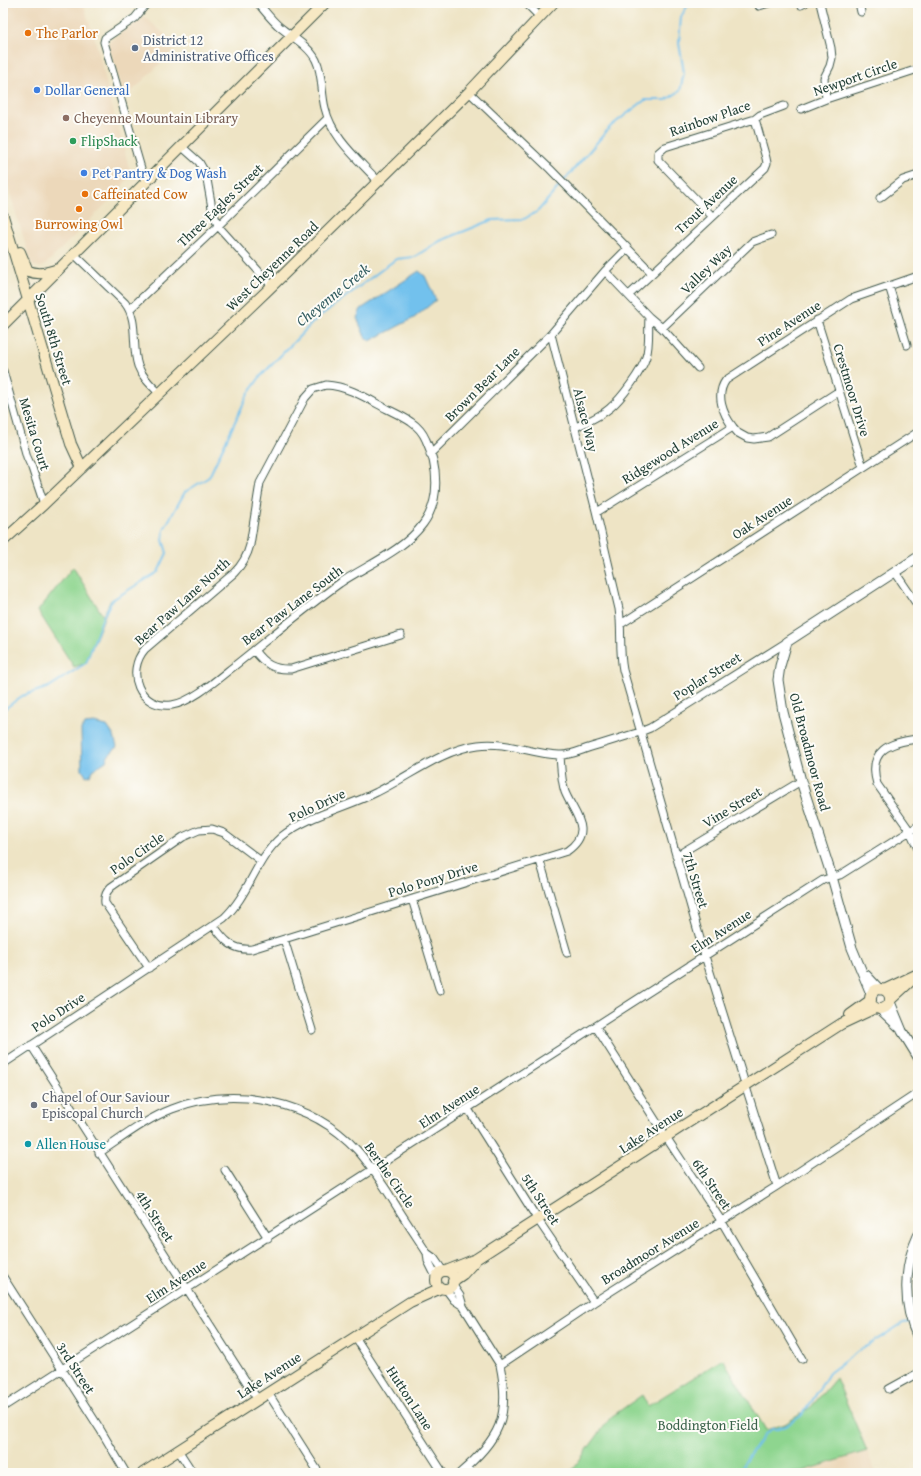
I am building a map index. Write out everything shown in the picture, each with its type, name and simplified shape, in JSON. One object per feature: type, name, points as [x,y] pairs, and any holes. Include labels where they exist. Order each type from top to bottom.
[{"type":"main road","points":[[3,325],[325,3]]},
{"type":"main road","name":"West Cheyenne Road","points":[[3,541],[82,468],[272,286],[469,92],[553,3]]},
{"type":"main road","name":"South 8th Street","points":[[3,216],[71,444],[82,468]]},
{"type":"main road","points":[[9,236],[16,242],[28,271],[37,274],[48,273],[60,268]]},
{"type":"main road","name":"Lake Avenue","points":[[877,999],[886,1007],[890,1001],[918,974]]},
{"type":"main road","name":"Lake Avenue","points":[[143,1473],[411,1301],[418,1293],[444,1280],[463,1274],[476,1259],[841,1024],[854,1012],[918,974]]},
{"type":"street","points":[[145,182],[104,42],[105,38],[135,18],[147,3]]},
{"type":"street","points":[[258,3],[281,28],[313,55],[319,68],[323,98],[328,118],[336,134],[378,181]]},
{"type":"street","points":[[526,3],[540,17]]},
{"type":"street","points":[[759,5],[769,3]]},
{"type":"street","points":[[800,3],[805,3]]},
{"type":"street","points":[[820,3],[832,58],[824,78],[826,99]]},
{"type":"street","points":[[858,3],[861,12]]},
{"type":"street","name":"Newport Circle","points":[[801,109],[826,99],[918,69]]},
{"type":"street","points":[[469,92],[550,169],[652,273]]},
{"type":"street","name":"Rainbow Place","points":[[712,216],[658,160],[658,153],[665,147],[754,119],[760,115],[784,106]]},
{"type":"street","name":"Three Eagles Street","points":[[130,310],[328,118]]},
{"type":"street","name":"Trout Avenue","points":[[629,295],[764,168],[767,163],[766,158],[754,119]]},
{"type":"street","points":[[182,146],[199,162],[206,174],[212,208],[218,226],[272,286]]},
{"type":"street","points":[[880,198],[903,180],[918,175]]},
{"type":"street","name":"Valley Way","points":[[662,328],[752,242],[771,235]]},
{"type":"street","points":[[551,334],[605,271],[627,249]]},
{"type":"street","points":[[74,254],[126,303],[133,319],[138,365],[143,375],[159,393]]},
{"type":"street","points":[[605,271],[648,317],[662,328],[698,368]]},
{"type":"street","name":"Pine Avenue","points":[[732,427],[723,412],[721,402],[722,386],[726,380],[851,299],[918,276]]},
{"type":"street","points":[[889,286],[907,345]]},
{"type":"street","points":[[574,428],[610,408],[639,372],[646,358],[648,349],[648,317]]},
{"type":"street","name":"Crestmoor Drive","points":[[817,320],[863,467]]},
{"type":"street","name":"Alsace Way","points":[[551,334],[574,428],[597,512],[621,624]]},
{"type":"street","name":"Brown Bear Lane","points":[[430,454],[551,334]]},
{"type":"street","name":"Mesita Court","points":[[3,371],[27,457],[44,504]]},
{"type":"street","name":"Bear Paw Lane North","points":[[150,701],[139,689],[137,681],[136,672],[139,656],[145,649],[234,573],[245,560],[250,545],[260,483],[308,393],[313,389],[326,385],[346,388],[410,421],[426,438],[430,454]]},
{"type":"street","name":"Ridgewood Avenue","points":[[597,512],[732,427],[747,438],[754,439],[768,437],[839,391]]},
{"type":"street","name":"Oak Avenue","points":[[621,624],[918,432]]},
{"type":"street","name":"Bear Paw Lane South","points":[[150,701],[164,705],[173,705],[184,701],[211,684],[313,602],[396,548],[416,532],[424,523],[429,514],[434,503],[436,492],[435,473],[430,454]]},
{"type":"street","points":[[786,642],[918,557]]},
{"type":"street","points":[[896,572],[918,606]]},
{"type":"street","name":"7th Street","points":[[621,624],[620,652],[623,670],[640,732],[705,956],[777,1186]]},
{"type":"street","points":[[254,650],[262,660],[273,668],[282,670],[290,669],[401,635]]},
{"type":"street","name":"Poplar Street","points":[[640,732],[650,728],[786,642]]},
{"type":"street","name":"Old Broadmoor Road","points":[[786,642],[780,666],[779,686],[783,712],[801,781],[832,877],[852,948],[877,999],[902,1031],[918,1057]]},
{"type":"street","name":"Polo Drive","points":[[3,1064],[230,914],[242,898],[261,861],[268,851],[282,836],[300,825],[376,793],[443,756],[461,749],[480,745],[500,744],[560,755],[640,732]]},
{"type":"street","points":[[918,739],[902,741],[889,745],[879,753],[875,768],[877,784],[910,831],[918,849]]},
{"type":"street","name":"Polo Pony Drive","points":[[214,926],[226,942],[231,946],[244,950],[567,852],[576,844],[580,835],[580,823],[562,783],[560,755]]},
{"type":"street","name":"Vine Street","points":[[676,856],[801,781]]},
{"type":"street","name":"Elm Avenue","points":[[3,1407],[823,880],[840,875],[918,826]]},
{"type":"street","name":"Polo Circle","points":[[149,968],[105,903],[104,897],[106,891],[183,837],[199,830],[212,829],[224,833],[261,861]]},
{"type":"street","points":[[540,861],[567,953]]},
{"type":"street","points":[[412,899],[440,991]]},
{"type":"street","points":[[284,939],[312,1030]]},
{"type":"street","name":"Old Broadmoor Road","points":[[890,1001],[902,1031]]},
{"type":"street","name":"6th Street","points":[[596,1027],[722,1222],[802,1359]]},
{"type":"street","name":"4th Street","points":[[31,1045],[258,1400]]},
{"type":"street","name":"Broadmoor Avenue","points":[[500,1364],[594,1302],[722,1222],[918,1093]]},
{"type":"street","name":"Berthe Circle","points":[[99,1153],[171,1109],[206,1100],[244,1098],[277,1103],[307,1114],[324,1123],[347,1140],[365,1159],[427,1253],[434,1258],[454,1300],[463,1306],[500,1364]]},
{"type":"street","name":"5th Street","points":[[468,1109],[538,1220],[594,1302]]},
{"type":"street","points":[[225,1170],[268,1238]]},
{"type":"street","points":[[917,1335],[907,1299],[907,1275],[913,1245],[918,1236]]},
{"type":"street","name":"3rd Street","points":[[3,1278],[100,1429],[126,1473]]},
{"type":"street","name":"Hutton Lane","points":[[356,1337],[443,1473]]},
{"type":"street","points":[[460,1473],[487,1446],[501,1421],[504,1410],[504,1390],[500,1364]]},
{"type":"street","points":[[889,1389],[918,1373]]},
{"type":"street","points":[[268,1393],[319,1473]]},
{"type":"street","points":[[178,1450],[193,1473]]},
{"type":"street","points":[[467,1467],[472,1473]]},
{"type":"shaded area","points":[[3,3],[83,3],[97,46],[131,174],[117,193],[45,265],[41,267],[33,266],[31,262],[3,171]]},
{"type":"shaded area","points":[[145,17],[178,46],[125,98],[109,43],[112,39]]},
{"type":"shaded area","points":[[867,1451],[876,1473],[797,1473]]},
{"type":"green space","points":[[73,567],[103,616],[111,600],[86,663],[74,667],[38,611]]},
{"type":"green space","name":"Boddington Field","points":[[723,1359],[766,1430],[785,1424],[811,1407],[836,1378],[867,1451],[797,1473],[570,1473],[611,1417],[642,1395],[648,1406]]},
{"type":"water","points":[[419,271],[425,276],[436,300],[414,318],[370,341],[365,337],[357,318],[361,309]]},
{"type":"water","points":[[94,723],[107,726],[114,736],[117,747],[108,756],[106,761],[94,769],[90,775],[86,776],[82,770],[81,730],[85,724]]},
{"type":"waterway","name":"Cheyenne Creek","points":[[3,710],[22,696],[49,687],[86,663],[103,617],[112,600],[158,572],[167,553],[163,540],[164,529],[185,492],[209,477],[248,394],[260,377],[316,319],[396,259],[414,257],[440,241],[492,220],[524,219],[538,211],[611,126],[645,100],[666,100],[680,91],[684,73],[679,43],[681,17],[689,3]]},
{"type":"waterway","points":[[741,1473],[743,1464],[765,1434],[772,1429],[778,1429],[787,1425],[801,1416],[829,1373],[853,1355],[903,1323],[910,1322]]},
{"type":"place","name":"The Parlor","points":[[28,33]]},
{"type":"place","name":"District 12 Administrative Offices","points":[[135,48]]},
{"type":"place","name":"Dollar General","points":[[37,90]]},
{"type":"place","name":"Cheyenne Mountain Library","points":[[66,118]]},
{"type":"place","name":"FlipShack","points":[[73,141]]},
{"type":"place","name":"Pet Pantry & Dog Wash","points":[[84,173]]},
{"type":"place","name":"Caffeinated Cow","points":[[85,194]]},
{"type":"place","name":"Burrowing Owl","points":[[79,209]]},
{"type":"place","name":"Chapel of Our Saviour Episcopal Church","points":[[34,1105]]},
{"type":"place","name":"Allen House","points":[[28,1144]]}]
